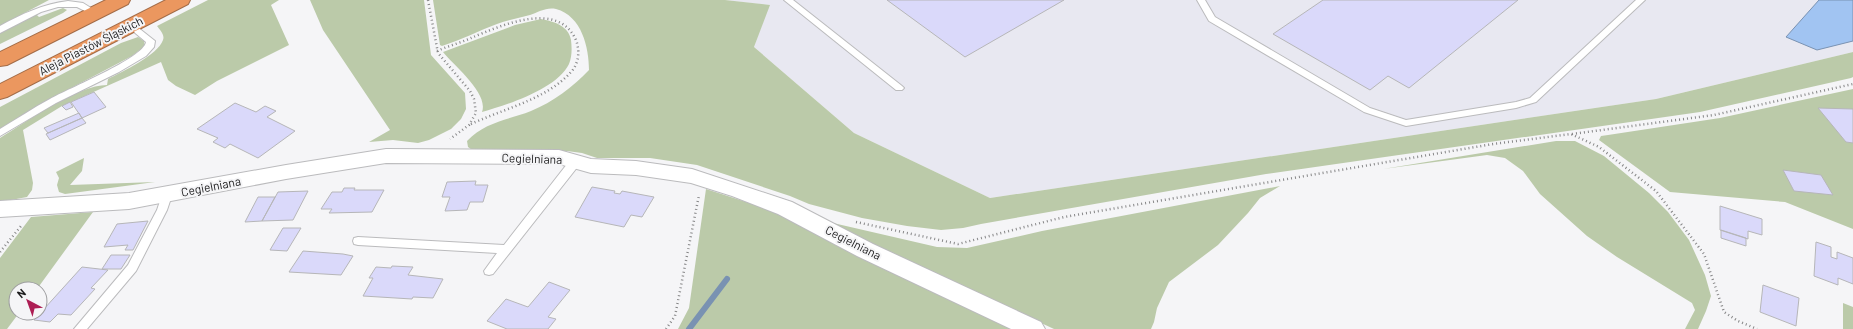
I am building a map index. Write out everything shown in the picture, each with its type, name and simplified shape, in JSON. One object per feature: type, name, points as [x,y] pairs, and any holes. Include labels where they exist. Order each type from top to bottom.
[{"type":"highway","points":[[0,60],[121,0]]},
{"type":"highway","name":"Aleja Piastów Śląskich","points":[[0,92],[181,0]]},
{"type":"street","name":"Cegielniana","points":[[0,209],[129,201],[286,172],[386,156],[559,158],[591,166],[636,168],[702,179],[785,208],[865,250],[1033,329]]},
{"type":"lane","points":[[788,0],[899,88]]},
{"type":"lane","points":[[1201,0],[1212,19],[1367,110],[1406,123],[1516,106],[1533,100],[1641,0]]},
{"type":"lane","points":[[0,30],[31,13],[59,2],[80,4],[95,13]]},
{"type":"lane","points":[[0,133],[53,101],[116,70],[143,54],[150,47],[151,41],[131,25]]},
{"type":"lane","points":[[489,271],[575,162]]},
{"type":"lane","points":[[80,329],[132,268],[162,210],[167,195]]},
{"type":"lane","points":[[358,241],[507,249]]},
{"type":"path","points":[[428,0],[438,51],[470,91],[474,99],[476,113],[469,124]]},
{"type":"path","points":[[438,51],[497,27],[532,17],[555,18],[562,22],[573,35],[578,44],[578,62],[573,70],[556,85],[536,97],[469,124],[450,139]]},
{"type":"path","points":[[853,222],[958,244],[1064,217],[1493,144],[1714,115],[1853,84]]},
{"type":"path","points":[[1571,134],[1599,147],[1656,191],[1704,254],[1724,312],[1738,321],[1757,329]]},
{"type":"path","points":[[666,329],[675,316],[702,179]]},
{"type":"path","points":[[0,252],[36,207]]},
{"type":"shaded area","points":[[725,0],[1853,0],[1853,52],[1656,99],[990,198],[854,133],[754,47],[769,5]]},
{"type":"green space","points":[[0,0],[49,0],[0,26]]},
{"type":"green space","points":[[208,0],[279,0],[271,5],[289,45],[217,81],[195,95],[176,86],[168,80],[161,62],[62,106],[23,130],[33,183],[32,190],[27,197],[0,202],[0,138],[67,98],[82,91],[107,85],[108,79],[147,57],[160,46],[163,36],[157,26]]},
{"type":"green space","points":[[310,0],[424,0],[431,55],[465,93],[466,109],[461,119],[451,129],[429,140],[418,143],[393,140],[369,142],[390,130],[323,30]]},
{"type":"green space","points":[[433,0],[725,0],[770,5],[754,47],[854,133],[990,198],[1656,99],[1853,52],[1853,77],[1700,112],[1266,174],[963,228],[941,230],[862,218],[809,204],[790,196],[697,165],[650,158],[597,158],[582,153],[567,151],[475,152],[468,147],[467,141],[481,130],[497,122],[531,111],[547,103],[562,94],[583,76],[589,70],[588,52],[578,26],[572,18],[556,9],[546,9],[501,23],[442,46],[440,45]]},
{"type":"green space","points":[[63,8],[67,10],[0,44],[0,33],[36,14],[39,17]]},
{"type":"green space","points":[[541,19],[560,25],[570,35],[572,46],[569,64],[563,73],[543,88],[530,95],[482,112],[483,105],[476,88],[443,52],[515,25]]},
{"type":"green space","points":[[138,37],[144,41],[145,46],[132,56],[56,96],[0,130],[0,107],[121,43]]},
{"type":"green space","points":[[1853,89],[1853,229],[1785,202],[1670,192],[1599,140],[1601,136],[1720,118]]},
{"type":"green space","points":[[1556,141],[1575,141],[1604,156],[1649,193],[1668,212],[1689,240],[1705,275],[1711,296],[1698,329],[1685,329],[1695,310],[1692,303],[1617,257],[1587,236],[1540,194],[1523,171],[1505,158],[1487,155],[1383,169]]},
{"type":"green space","points":[[84,158],[82,171],[70,185],[155,182],[65,194],[59,192],[57,185],[59,178],[56,172]]},
{"type":"green space","points":[[1280,186],[1260,198],[1218,245],[1169,282],[1157,308],[1151,329],[1054,329],[820,220],[937,247],[967,248],[1042,231]]},
{"type":"green space","points":[[706,189],[765,208],[786,217],[1018,329],[678,329],[689,308]]},
{"type":"green space","points":[[93,212],[43,281],[8,281],[8,321],[13,321],[7,329],[0,329],[0,258],[31,217]]},
{"type":"green space","points":[[1843,303],[1853,307],[1853,329],[1843,329]]},
{"type":"water","points":[[1819,0],[1853,0],[1853,41],[1817,50],[1786,37]]},
{"type":"building","points":[[887,0],[1064,0],[965,57]]},
{"type":"building","points":[[1323,0],[1518,0],[1409,88],[1388,76],[1370,90],[1273,34]]},
{"type":"building","points":[[94,92],[106,107],[82,118],[71,102]]},
{"type":"building","points":[[70,102],[73,107],[66,110],[62,106]]},
{"type":"building","points":[[235,103],[256,112],[265,106],[276,111],[267,117],[295,131],[258,158],[230,144],[225,148],[213,142],[218,138],[197,129]]},
{"type":"building","points":[[1818,108],[1853,109],[1853,143],[1846,142]]},
{"type":"building","points":[[79,113],[82,118],[48,133],[44,128]]},
{"type":"building","points":[[82,118],[86,123],[50,140],[46,134]]},
{"type":"building","points":[[1783,170],[1821,175],[1833,195],[1794,191]]},
{"type":"building","points":[[476,181],[475,185],[488,185],[483,202],[470,202],[467,210],[445,211],[450,197],[442,197],[447,182]]},
{"type":"building","points":[[592,187],[615,191],[614,193],[620,194],[622,191],[654,197],[642,217],[631,215],[624,227],[575,217]]},
{"type":"building","points":[[344,188],[355,188],[354,190],[384,190],[372,212],[329,213],[332,209],[321,209],[332,192],[342,192]]},
{"type":"building","points":[[308,191],[293,220],[262,221],[278,192]]},
{"type":"building","points":[[258,197],[275,197],[262,221],[245,222]]},
{"type":"building","points":[[1720,206],[1762,219],[1762,235],[1748,231],[1748,239],[1720,230]]},
{"type":"building","points":[[148,221],[133,250],[125,250],[128,245],[104,247],[117,224]]},
{"type":"building","points":[[283,228],[301,228],[287,251],[270,250]]},
{"type":"building","points":[[1721,230],[1746,238],[1746,246],[1721,238]]},
{"type":"building","points":[[1816,242],[1831,247],[1831,257],[1837,259],[1837,252],[1853,258],[1853,284],[1838,278],[1838,285],[1814,276]]},
{"type":"building","points":[[303,251],[353,256],[341,275],[289,272]]},
{"type":"building","points":[[111,255],[130,255],[121,269],[102,269]]},
{"type":"building","points":[[392,266],[413,267],[408,275],[443,279],[433,298],[413,297],[412,299],[363,296],[373,278],[369,278],[376,267],[391,268]]},
{"type":"building","points":[[82,267],[108,270],[91,288],[95,289],[71,315],[58,314],[50,322],[42,321],[48,321],[48,305]]},
{"type":"building","points":[[549,282],[570,290],[548,317],[556,319],[548,329],[507,329],[487,321],[506,299],[528,307]]},
{"type":"building","points":[[1763,285],[1799,298],[1796,326],[1760,312]]},
{"type":"waterway","points":[[689,329],[727,279]]}]
